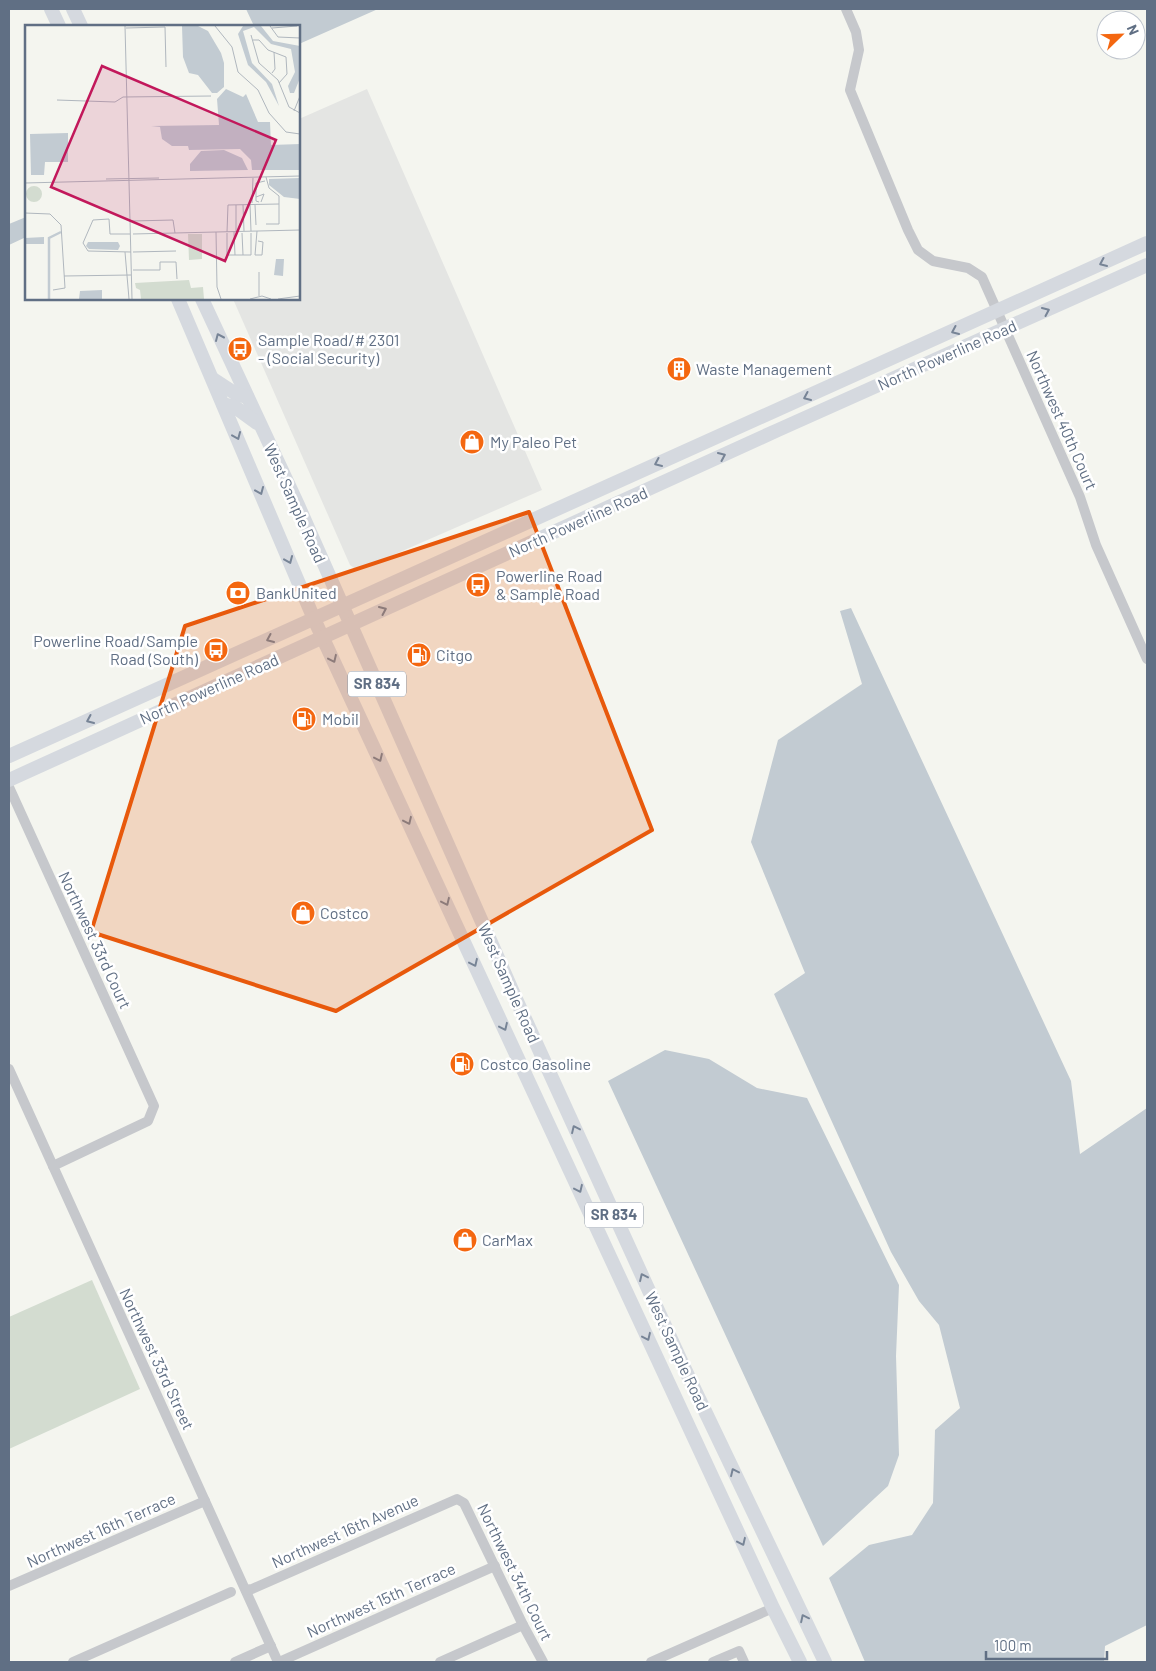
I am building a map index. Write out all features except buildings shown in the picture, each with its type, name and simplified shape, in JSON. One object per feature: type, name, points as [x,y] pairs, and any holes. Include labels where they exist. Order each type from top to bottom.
[{"type":"main road","points":[[51,9],[59,25]]},
{"type":"main road","points":[[73,9],[80,25]]},
{"type":"main road","name":"North Powerline Road","points":[[9,756],[1147,243]]},
{"type":"main road","name":"North Powerline Road","points":[[9,780],[1147,266]]},
{"type":"main road","name":"West Sample Road","points":[[178,300],[314,619],[773,1608],[800,1662]]},
{"type":"main road","name":"West Sample Road","points":[[202,300],[259,425],[298,505],[548,1070],[681,1361],[825,1662]]},
{"type":"main road","points":[[213,379],[227,390],[247,397]]},
{"type":"main road","points":[[223,404],[240,410],[259,425]]},
{"type":"main road","points":[[745,446],[759,426],[760,418],[774,424],[792,425]]},
{"type":"main road","points":[[549,535],[552,521],[563,506]]},
{"type":"main road","points":[[106,736],[123,705]]},
{"type":"street","name":"Northwest 40th Court","points":[[846,9],[856,32],[859,50],[850,90],[914,243],[918,250],[933,261],[968,268],[982,276],[1077,490],[1096,545],[1147,659]]},
{"type":"street","name":"Northwest 33rd Court","points":[[9,787],[154,1106],[148,1121],[53,1166]]},
{"type":"street","name":"Northwest 33rd Street","points":[[9,1069],[278,1662]]},
{"type":"street","name":"Northwest 34th Court","points":[[456,1498],[464,1503],[542,1662]]},
{"type":"street","name":"Northwest 16th Avenue","points":[[246,1590],[456,1498]]},
{"type":"street","name":"Northwest 16th Terrace","points":[[9,1586],[205,1501]]},
{"type":"street","name":"Northwest 15th Terrace","points":[[278,1662],[495,1566]]},
{"type":"street","points":[[73,1662],[231,1592]]},
{"type":"street","points":[[651,1662],[773,1608]]},
{"type":"street","points":[[440,1662],[523,1625]]},
{"type":"street","points":[[235,1662],[271,1646]]},
{"type":"street","points":[[713,1662],[739,1651],[744,1662]]},
{"type":"highlighted area","points":[[529,512],[652,830],[336,1011],[91,932],[185,626]]},
{"type":"shaded area","points":[[246,9],[378,9],[300,44],[300,25],[254,25]]},
{"type":"shaded area","points":[[367,89],[542,490],[361,569],[350,565],[233,300],[300,300],[300,119]]},
{"type":"shaded area","points":[[25,217],[25,237],[9,245],[9,224]]},
{"type":"shaded area","points":[[851,608],[1071,1081],[1080,1154],[1147,1108],[1147,1625],[1105,1646],[1104,1662],[865,1662],[829,1578],[869,1545],[912,1535],[933,1503],[935,1430],[960,1408],[939,1325],[919,1301],[891,1252],[774,994],[805,973],[751,842],[778,740],[862,684],[840,611]]},
{"type":"shaded area","points":[[665,1050],[709,1059],[757,1088],[807,1098],[899,1285],[896,1356],[899,1455],[888,1486],[823,1546],[608,1081]]},
{"type":"shaded area","points":[[92,1280],[140,1389],[9,1449],[9,1317]]},
{"type":"place","name":"Sample Road/# 2301 - (Social Security)","points":[[240,349]]},
{"type":"place","name":"Waste Management","points":[[679,369]]},
{"type":"place","name":"My Paleo Pet","points":[[472,442]]},
{"type":"place","name":"Powerline Road & Sample Road","points":[[478,585]]},
{"type":"place","name":"BankUnited","points":[[238,593]]},
{"type":"place","name":"Powerline Road/Sample Road (South)","points":[[216,650]]},
{"type":"place","name":"Citgo","points":[[419,655]]},
{"type":"place","name":"Mobil","points":[[304,719]]},
{"type":"place","name":"Costco","points":[[303,913]]},
{"type":"place","name":"Costco Gasoline","points":[[462,1064]]},
{"type":"place","name":"CarMax","points":[[465,1240]]}]
